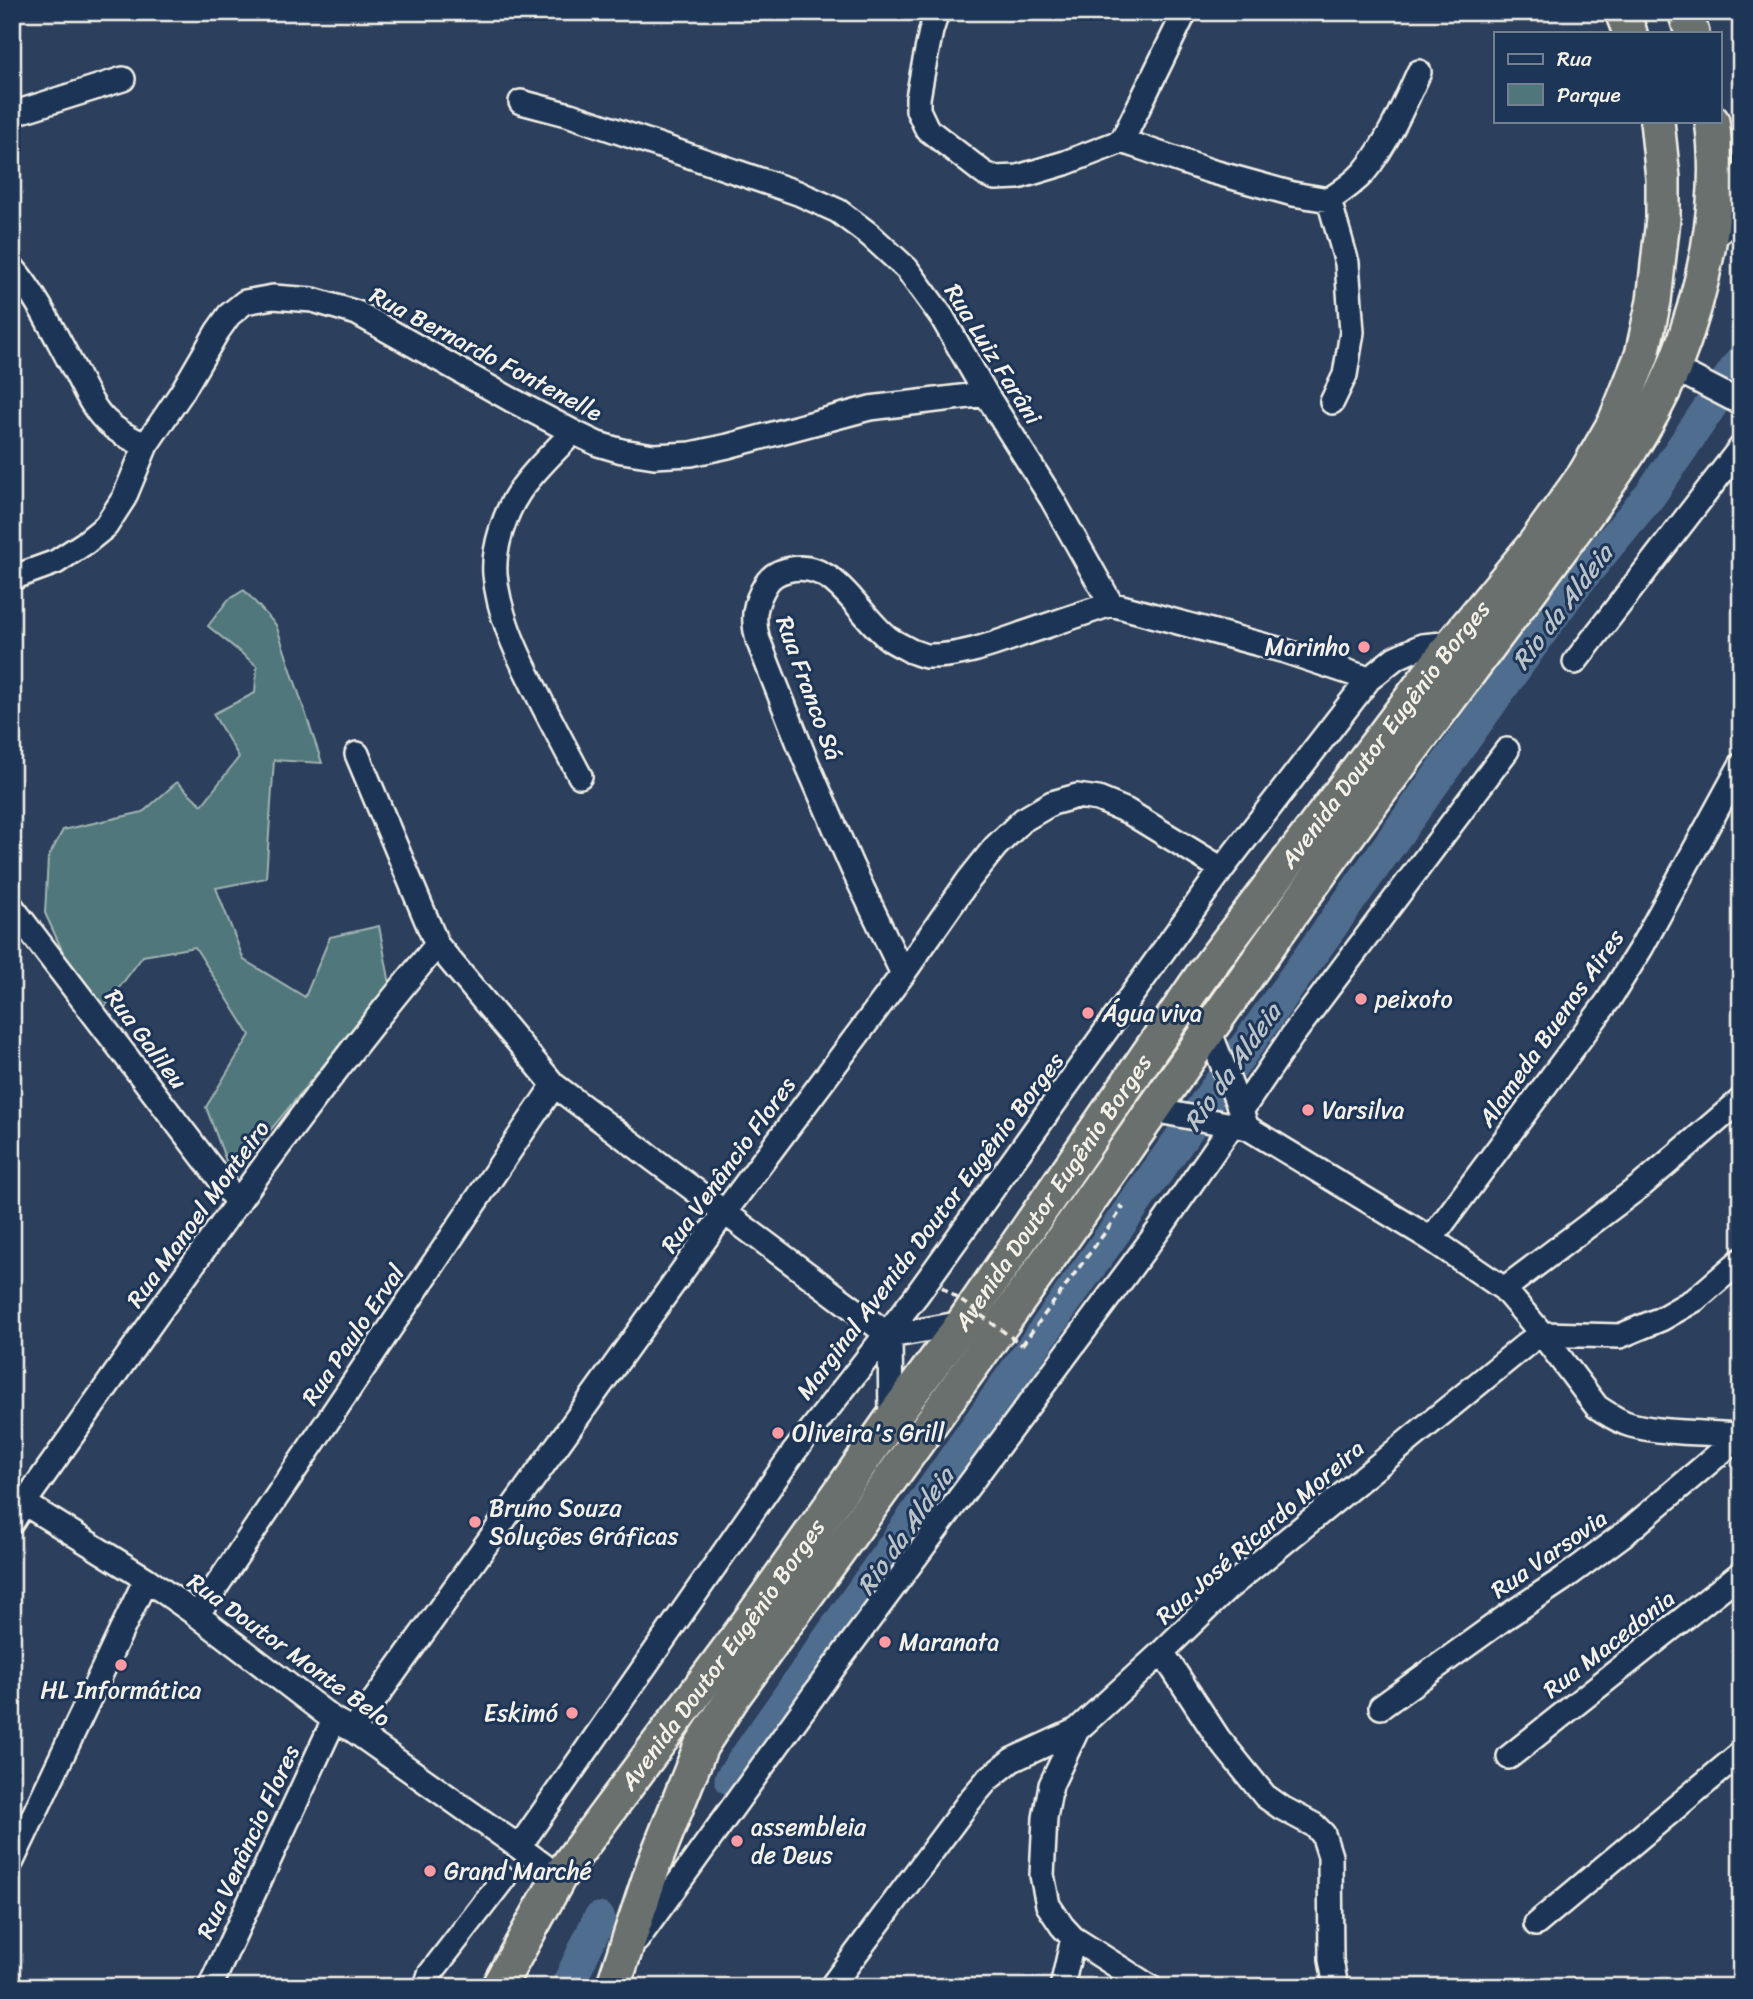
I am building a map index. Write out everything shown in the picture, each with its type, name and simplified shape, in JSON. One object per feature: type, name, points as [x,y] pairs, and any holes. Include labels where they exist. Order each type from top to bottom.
[{"type":"highway","points":[[1622,12],[1630,32]]},
{"type":"highway","points":[[1685,12],[1692,32]]},
{"type":"highway","name":"Avenida Doutor Eugênio Borges","points":[[501,1983],[559,1877],[753,1616],[891,1420],[964,1323],[1200,977],[1453,643],[1533,546],[1586,474],[1615,422],[1642,355],[1654,301],[1663,219],[1663,178],[1657,122]]},
{"type":"highway","name":"Avenida Doutor Eugênio Borges","points":[[612,1979],[630,1889],[677,1776],[1074,1223],[1214,1044],[1345,838],[1598,500],[1682,374],[1699,295],[1713,208],[1732,175],[1714,139],[1712,122]]},
{"type":"street","points":[[937,12],[923,69],[918,110],[927,130],[985,174],[995,178],[1017,177],[1075,160],[1122,141],[1210,171],[1293,194],[1329,200],[1363,173],[1376,156],[1406,103],[1419,72]]},
{"type":"street","points":[[1122,141],[1185,12]]},
{"type":"street","points":[[12,114],[123,79]]},
{"type":"street","name":"Rua Luiz Farâni","points":[[521,102],[583,120],[798,193],[838,211],[870,235],[907,269],[942,317],[986,394],[1052,499],[1111,604]]},
{"type":"street","points":[[1329,200],[1347,263],[1352,332],[1345,375],[1332,402]]},
{"type":"street","points":[[12,267],[23,280],[103,418],[125,436],[146,445]]},
{"type":"street","name":"Rua Bernardo Fontenelle","points":[[12,578],[56,562],[106,526],[124,498],[146,445],[182,393],[217,332],[229,315],[245,302],[273,297],[313,300],[358,313],[573,432],[622,452],[654,456],[691,454],[741,443],[870,408],[986,394]]},
{"type":"street","points":[[1682,374],[1741,403]]},
{"type":"street","points":[[573,432],[519,492],[508,513],[498,546],[495,573],[514,646],[580,776]]},
{"type":"street","points":[[1575,662],[1741,447]]},
{"type":"street","name":"Rua Franco Sá","points":[[903,974],[852,867],[758,640],[753,622],[756,605],[769,578],[794,568],[825,574],[846,592],[888,638],[923,656],[947,655],[992,645],[1111,604]]},
{"type":"street","points":[[1111,604],[1285,651],[1369,679]]},
{"type":"street","name":"Marginal Avenida Doutor Eugênio Borges","points":[[519,1847],[794,1452],[888,1335],[1222,869],[1369,679],[1395,658],[1422,646],[1453,643]]},
{"type":"street","points":[[612,1979],[839,1660],[1161,1227],[1292,1036],[1507,750]]},
{"type":"street","points":[[357,754],[437,945],[554,1085],[888,1335],[964,1323]]},
{"type":"street","name":"Alameda Buenos Aires","points":[[1431,1239],[1608,1001],[1641,948],[1741,765]]},
{"type":"street","name":"Rua Venâncio Flores","points":[[210,1987],[343,1725],[995,847],[1023,820],[1052,803],[1077,796],[1098,799],[1127,811],[1222,869]]},
{"type":"street","name":"Rua Galileu","points":[[12,907],[237,1203]]},
{"type":"street","name":"Rua Manoel Monteiro","points":[[18,1513],[237,1203],[373,1020],[437,945]]},
{"type":"street","points":[[1214,1044],[1235,1117]]},
{"type":"street","name":"Rua Paulo Erval","points":[[197,1615],[554,1085]]},
{"type":"street","points":[[1504,1290],[1643,1184],[1741,1100]]},
{"type":"street","points":[[1163,1112],[1235,1117],[1431,1239],[1504,1290],[1542,1334],[1597,1407],[1610,1415],[1630,1425],[1741,1435]]},
{"type":"street","points":[[1542,1334],[1620,1336],[1661,1319],[1696,1299],[1741,1260]]},
{"type":"street","name":"Rua José Ricardo Moreira","points":[[1336,1987],[1331,1959],[1329,1856],[1323,1834],[1314,1825],[1265,1796],[1218,1738],[1162,1652],[1236,1581],[1528,1342],[1542,1334]]},
{"type":"street","points":[[888,1335],[891,1420]]},
{"type":"street","name":"Rua Varsovia","points":[[1381,1707],[1628,1531],[1741,1435]]},
{"type":"street","name":"Rua Doutor Monte Belo","points":[[18,1513],[146,1579],[343,1725],[519,1847]]},
{"type":"street","name":"Rua Macedonia","points":[[1509,1757],[1741,1573]]},
{"type":"street","points":[[12,1861],[146,1579]]},
{"type":"street","points":[[831,1987],[988,1779],[1012,1760],[1077,1730],[1162,1652]]},
{"type":"street","points":[[1077,1730],[1051,1785],[1045,1818],[1042,1875],[1048,1905],[1073,1938],[1150,1987]]},
{"type":"street","points":[[1536,1924],[1731,1770],[1741,1753]]},
{"type":"street","points":[[519,1847],[559,1877]]},
{"type":"street","points":[[429,1987],[427,1983],[430,1974],[504,1878]]},
{"type":"street","points":[[1062,1987],[1073,1938]]},
{"type":"path","points":[[942,1287],[1023,1345]]},
{"type":"green space","points":[[244,590],[276,625],[322,763],[274,760],[266,878],[216,888],[244,960],[305,997],[330,937],[379,926],[390,984],[232,1177],[206,1107],[250,1035],[195,947],[143,956],[103,1009],[68,963],[45,913],[48,858],[63,830],[143,812],[177,782],[202,805],[239,757],[213,714],[255,693],[257,666],[208,626],[228,600]]},
{"type":"waterway","name":"Rio da Aldeia","points":[[731,1779],[1310,956],[1571,590],[1650,495],[1741,361]]},
{"type":"waterway","points":[[567,1987],[599,1919]]},
{"type":"place","name":"Marinho","points":[[1364,647]]},
{"type":"place","name":"peixoto","points":[[1361,999]]},
{"type":"place","name":"Água viva","points":[[1088,1013]]},
{"type":"place","name":"Varsilva","points":[[1308,1110]]},
{"type":"place","name":"Oliveira's Grill","points":[[778,1433]]},
{"type":"place","name":"Bruno Souza Soluções Gráficas","points":[[475,1522]]},
{"type":"place","name":"Maranata","points":[[885,1642]]},
{"type":"place","name":"HL Informática","points":[[121,1665]]},
{"type":"place","name":"Eskimó","points":[[572,1713]]},
{"type":"place","name":"assembleia de Deus","points":[[737,1841]]},
{"type":"place","name":"Grand Marché","points":[[430,1871]]}]
